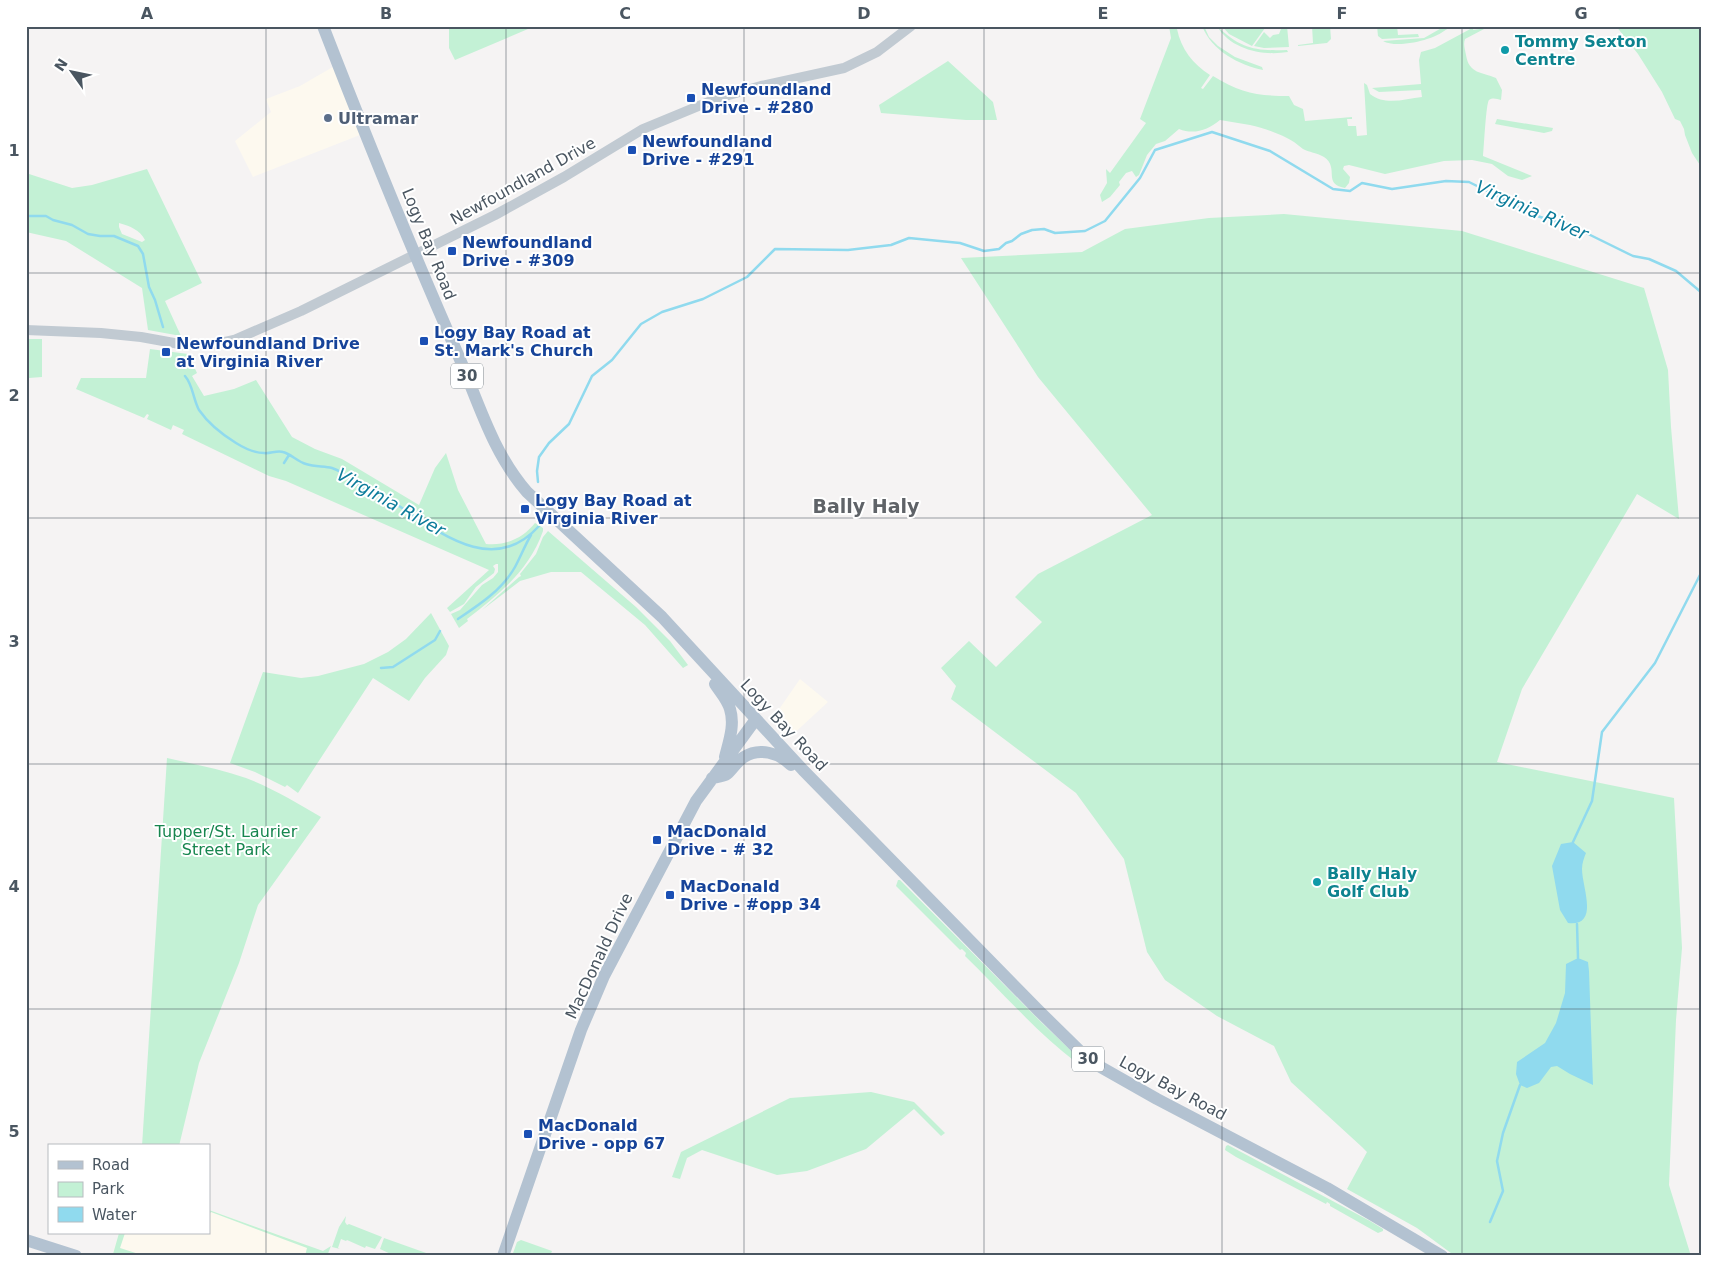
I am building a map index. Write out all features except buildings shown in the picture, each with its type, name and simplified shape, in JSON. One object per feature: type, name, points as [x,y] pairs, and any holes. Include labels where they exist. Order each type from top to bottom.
[{"type":"main road","name":"Logy Bay Road","points":[[323,26],[490,434],[510,471],[527,492],[662,617],[803,770],[1038,1011],[1090,1061],[1157,1099],[1326,1188],[1442,1256]]},
{"type":"main road","points":[[712,672],[715,686],[724,696],[730,708],[732,719],[732,731],[724,762]]},
{"type":"main road","name":"MacDonald Drive","points":[[503,1256],[529,1178],[595,996],[621,941],[689,813],[712,778],[756,719]]},
{"type":"main road","points":[[712,778],[726,775],[743,757],[750,753],[760,752],[776,754],[793,766],[803,770]]},
{"type":"main road","points":[[26,1240],[76,1256]]},
{"type":"street","name":"Newfoundland Drive","points":[[26,330],[101,333],[141,337],[184,345],[216,344],[252,333],[416,255],[521,201],[644,129],[718,98],[844,68],[877,52],[911,26]]},
{"type":"shaded area","points":[[338,64],[365,133],[253,177],[235,141],[271,112],[266,99],[300,86]]},
{"type":"shaded area","points":[[800,679],[828,702],[789,738],[773,718]]},
{"type":"shaded area","points":[[210,1210],[307,1245],[310,1248],[307,1256],[112,1256],[119,1234],[210,1234]]},
{"type":"green space","points":[[449,26],[535,26],[455,60],[449,48]]},
{"type":"green space","points":[[1169,26],[1182,26],[1177,29],[1181,43],[1193,61],[1210,75],[1201,88],[1203,89],[1213,76],[1241,90],[1268,95],[1289,96],[1294,105],[1303,109],[1305,121],[1352,117],[1352,119],[1347,119],[1348,126],[1356,126],[1357,136],[1367,135],[1364,83],[1367,85],[1370,94],[1382,100],[1395,101],[1422,97],[1421,90],[1379,92],[1372,88],[1421,84],[1419,60],[1421,52],[1435,48],[1474,27],[1473,30],[1486,28],[1465,39],[1464,43],[1470,66],[1477,71],[1496,78],[1502,90],[1501,100],[1495,98],[1489,100],[1488,103],[1483,156],[1532,176],[1522,180],[1508,176],[1492,164],[1472,160],[1444,161],[1385,174],[1349,165],[1344,166],[1343,169],[1350,177],[1349,183],[1345,188],[1334,183],[1331,166],[1324,157],[1305,150],[1289,139],[1267,130],[1220,120],[1201,130],[1190,132],[1179,129],[1165,141],[1156,144],[1147,155],[1139,175],[1136,177],[1132,171],[1126,173],[1119,182],[1120,185],[1110,197],[1102,202],[1100,195],[1107,183],[1106,169],[1110,173],[1146,123],[1140,119],[1171,38]]},
{"type":"green space","points":[[1202,26],[1204,26],[1209,37],[1218,46],[1235,57],[1262,67],[1263,70],[1245,65],[1227,56],[1212,43]]},
{"type":"green space","points":[[1217,26],[1234,40],[1249,47],[1266,50],[1287,50],[1288,52],[1268,53],[1248,50],[1230,41]]},
{"type":"green space","points":[[1222,26],[1264,26],[1265,28],[1252,46],[1229,34]]},
{"type":"green space","points":[[1279,26],[1287,26],[1289,47],[1264,48],[1254,46],[1264,32],[1270,38],[1273,35],[1279,34],[1281,29]]},
{"type":"green space","points":[[1312,26],[1330,26],[1331,39],[1327,43],[1298,46],[1313,43]]},
{"type":"green space","points":[[1377,26],[1397,26],[1398,35],[1418,34],[1419,37],[1382,39],[1378,36]]},
{"type":"green space","points":[[1445,26],[1452,26],[1434,37],[1417,42],[1393,44],[1383,41],[1424,38]]},
{"type":"green space","points":[[1616,26],[1702,26],[1702,168],[1692,153],[1680,121],[1675,119],[1662,92],[1638,54]]},
{"type":"green space","points":[[948,61],[993,102],[997,120],[966,120],[881,113],[879,105]]},
{"type":"green space","points":[[1497,119],[1553,128],[1552,131],[1544,133],[1495,124]]},
{"type":"green space","points":[[147,169],[202,283],[165,301],[181,336],[148,330],[142,288],[66,241],[26,232],[26,173],[72,188],[92,185]],"holes":[[[119,223],[131,227],[145,240],[142,242],[122,234]]]},
{"type":"green space","name":"Bally Haly Golf Club","points":[[1284,214],[1462,231],[1644,288],[1668,370],[1679,519],[1637,494],[1522,689],[1497,762],[1674,798],[1682,948],[1676,1020],[1669,1185],[1691,1256],[1455,1256],[1417,1228],[1347,1189],[1367,1152],[1291,1082],[1274,1046],[1217,1016],[1165,980],[1147,952],[1124,859],[1076,793],[951,699],[956,686],[941,668],[969,641],[996,667],[1042,622],[1015,597],[1038,574],[1152,515],[1038,377],[961,258],[1082,252],[1125,229],[1209,218]]},
{"type":"green space","points":[[29,339],[42,339],[42,377],[29,378]]},
{"type":"green space","points":[[150,349],[188,354],[197,373],[192,376],[204,396],[234,389],[256,380],[292,437],[315,449],[342,459],[419,505],[435,468],[446,453],[458,490],[486,544],[500,544],[514,540],[535,523],[543,528],[537,545],[530,558],[512,581],[459,628],[451,614],[460,610],[482,585],[493,578],[498,572],[498,564],[493,566],[495,569],[494,573],[476,587],[464,604],[450,612],[447,608],[489,570],[286,481],[269,476],[182,434],[184,430],[173,425],[171,430],[147,419],[149,415],[147,414],[144,418],[76,389],[81,378],[146,378]]},
{"type":"green space","points":[[548,531],[636,607],[670,641],[688,665],[683,668],[645,625],[581,572],[551,572],[520,581],[482,610],[521,576],[520,574],[536,554],[543,537]]},
{"type":"green space","points":[[431,613],[449,646],[446,655],[425,678],[409,701],[373,678],[298,793],[287,785],[285,787],[255,772],[230,763],[263,672],[301,678],[318,676],[364,664],[388,652],[406,639]]},
{"type":"green space","name":"Tupper/St. Laurier Street Park","points":[[167,758],[246,778],[275,791],[321,817],[258,905],[239,963],[199,1063],[179,1144],[142,1144]]},
{"type":"green space","points":[[898,880],[1081,1060],[1080,1062],[1077,1063],[1062,1051],[1019,1011],[965,956],[966,953],[962,949],[960,950],[896,886]]},
{"type":"green space","points":[[871,1092],[914,1102],[945,1133],[941,1136],[914,1109],[866,1149],[807,1171],[777,1175],[702,1150],[687,1158],[680,1179],[672,1177],[681,1152],[790,1098]]},
{"type":"green space","points":[[1228,1145],[1370,1221],[1383,1229],[1383,1231],[1378,1233],[1330,1206],[1327,1202],[1326,1204],[1236,1157],[1225,1150]]},
{"type":"green space","points":[[210,1210],[323,1251],[331,1246],[327,1256],[305,1256],[307,1248],[211,1212],[210,1214]]},
{"type":"green space","points":[[346,1216],[345,1222],[347,1225],[349,1224],[382,1237],[375,1249],[366,1246],[365,1248],[341,1239],[338,1248],[340,1249],[332,1247],[339,1227]]},
{"type":"green space","points":[[119,1234],[125,1234],[120,1248],[145,1256],[113,1254]]},
{"type":"green space","points":[[384,1238],[429,1254],[429,1256],[395,1256],[380,1249]]},
{"type":"green space","points":[[521,1240],[552,1251],[550,1256],[512,1256],[517,1242]]},
{"type":"water","points":[[1573,842],[1586,853],[1582,869],[1587,904],[1584,919],[1578,923],[1568,923],[1560,910],[1552,866],[1561,844]]},
{"type":"water","points":[[1578,958],[1588,962],[1593,1085],[1557,1066],[1551,1067],[1539,1083],[1527,1088],[1520,1085],[1516,1074],[1517,1062],[1545,1043],[1556,1023],[1565,993],[1566,964]]},
{"type":"waterway","name":"Virginia River","points":[[538,482],[539,457],[549,443],[569,424],[592,376],[612,360],[641,324],[662,312],[703,299],[747,277],[775,249],[848,250],[891,245],[909,238],[960,243],[984,251],[999,249],[1021,234],[1032,230],[1044,229],[1055,233],[1085,231],[1105,221],[1140,178],[1155,150],[1212,132],[1270,151],[1333,189],[1350,191],[1362,183],[1392,189],[1446,181],[1469,182],[1537,216],[1574,227],[1633,256],[1649,259],[1676,271],[1702,293]]},
{"type":"waterway","name":"Virginia River","points":[[26,216],[46,216],[72,225],[88,234],[114,236],[138,246],[143,254],[149,287],[163,327]]},
{"type":"waterway","name":"Virginia River","points":[[185,376],[190,384],[199,410],[216,428],[236,443],[257,452],[283,452],[300,462],[337,470],[364,489],[382,495],[439,532],[459,542],[480,548],[500,549],[520,542],[539,526]]},
{"type":"waterway","points":[[284,463],[289,455]]},
{"type":"waterway","points":[[458,619],[504,583],[515,567],[531,535]]},
{"type":"waterway","points":[[1573,842],[1592,801],[1602,732],[1655,663],[1702,571]]},
{"type":"waterway","points":[[381,668],[393,667],[435,640],[440,631]]},
{"type":"waterway","points":[[1577,924],[1578,958]]},
{"type":"waterway","points":[[1490,1222],[1503,1191],[1497,1161],[1503,1133],[1520,1085]]},
{"type":"place","name":"Tommy Sexton Centre","points":[[1505,50]]},
{"type":"place","name":"Newfoundland Drive - #280","points":[[691,98]]},
{"type":"place","name":"Ultramar","points":[[328,118]]},
{"type":"place","name":"Newfoundland Drive - #291","points":[[632,150]]},
{"type":"place","name":"Newfoundland Drive - #309","points":[[452,251]]},
{"type":"place","name":"Logy Bay Road at St. Mark's Church","points":[[424,341]]},
{"type":"place","name":"Newfoundland Drive at Virginia River","points":[[166,352]]},
{"type":"place","name":"Logy Bay Road at Virginia River","points":[[525,509]]},
{"type":"place","name":"MacDonald Drive - # 32","points":[[657,840]]},
{"type":"place","name":"Bally Haly Golf Club","points":[[1317,882]]},
{"type":"place","name":"MacDonald Drive - #opp 34","points":[[670,895]]},
{"type":"place","name":"MacDonald Drive - opp 67","points":[[528,1134]]},
{"type":"district","name":"Bally Haly","points":[[866,506]]}]
